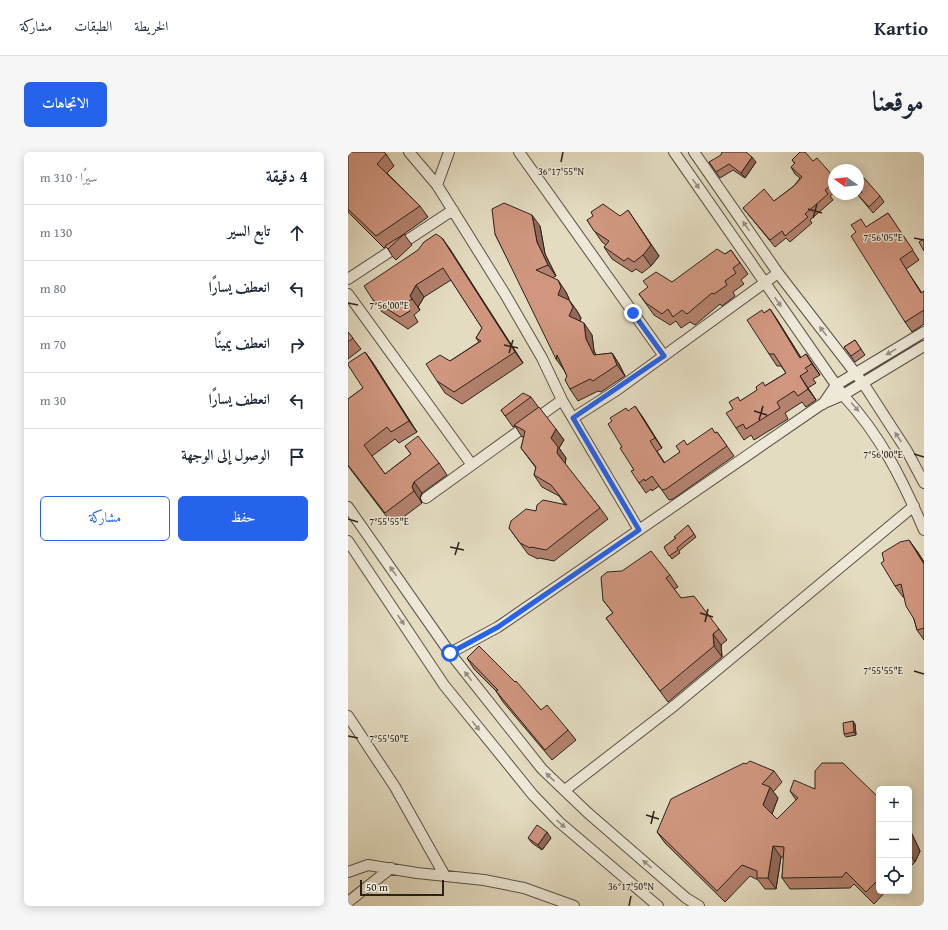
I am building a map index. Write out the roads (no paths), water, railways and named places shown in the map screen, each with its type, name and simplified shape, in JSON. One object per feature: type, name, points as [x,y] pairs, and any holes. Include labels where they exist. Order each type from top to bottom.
[{"type":"street","points":[[409,152],[437,185],[505,294],[542,358],[562,400],[639,530]]},
{"type":"street","points":[[437,185],[449,152]]},
{"type":"street","points":[[519,152],[664,356]]},
{"type":"street","points":[[674,152],[843,395],[858,411],[893,462],[924,530]]},
{"type":"street","points":[[694,152],[778,273],[863,383],[907,452],[924,483]]},
{"type":"street","points":[[348,280],[453,210]]},
{"type":"street","points":[[573,418],[664,356],[778,273]]},
{"type":"street","points":[[348,294],[472,465]]},
{"type":"street","points":[[822,404],[836,385],[924,332]]},
{"type":"street","points":[[450,653],[498,627],[822,404],[843,395],[924,346]]},
{"type":"street","points":[[426,498],[562,400]]},
{"type":"street","points":[[565,790],[675,705],[914,506]]},
{"type":"street","points":[[348,507],[450,653],[542,769],[594,818],[686,898],[699,906]]},
{"type":"street","points":[[348,541],[444,685],[533,795],[559,822],[658,906]]},
{"type":"street","points":[[348,716],[395,787],[445,876]]},
{"type":"street","points":[[348,872],[368,865],[504,884],[544,894],[574,906]]},
{"type":"street","points":[[348,902],[392,868]]}]
